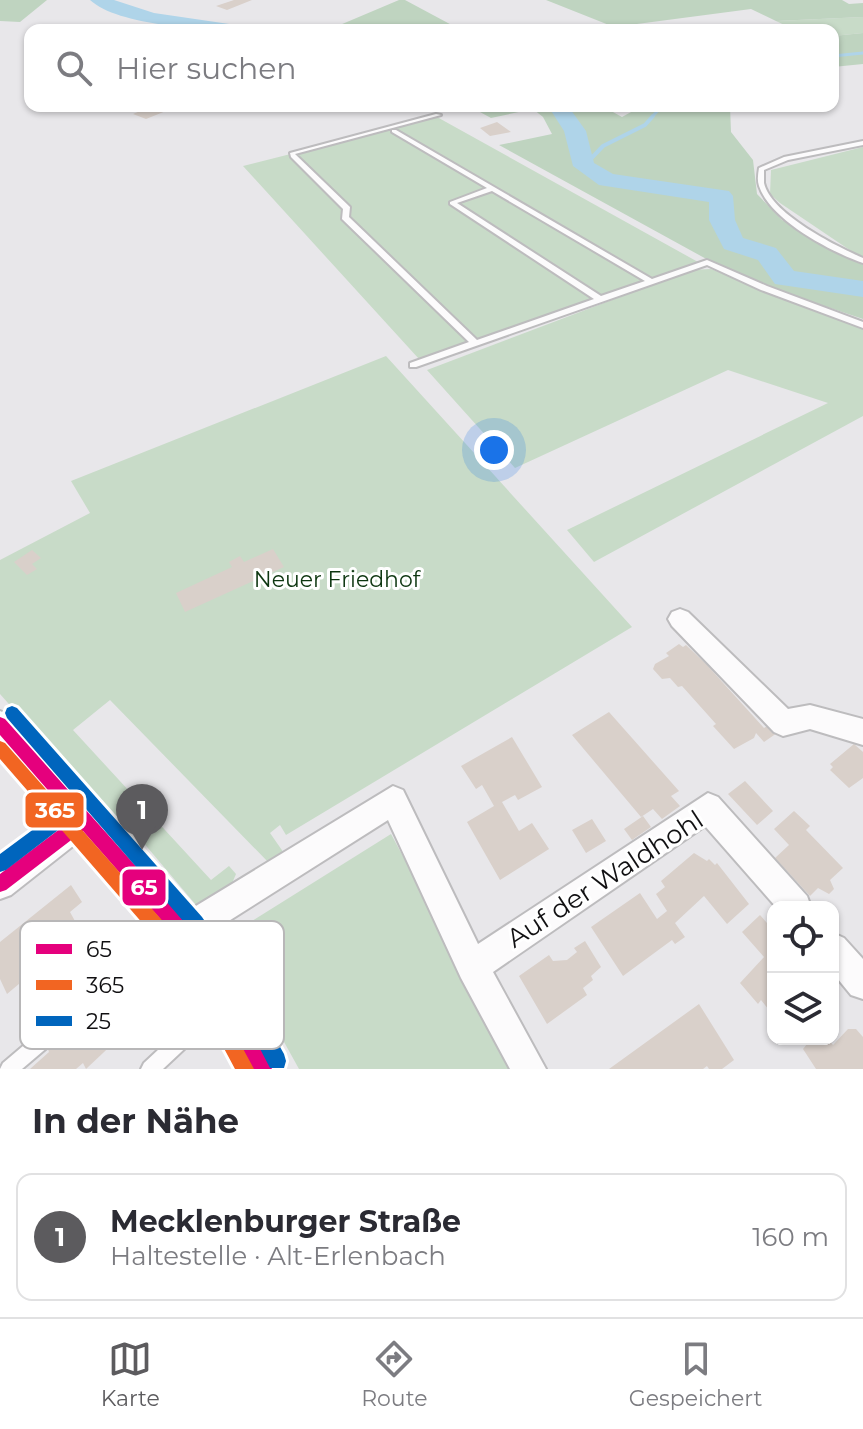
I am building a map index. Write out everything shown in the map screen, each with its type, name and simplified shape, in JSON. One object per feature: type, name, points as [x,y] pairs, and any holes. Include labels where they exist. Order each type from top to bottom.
[{"type":"street","points":[[680,619],[783,723],[810,717],[863,732]]},
{"type":"street","points":[[0,724],[173,921]]},
{"type":"street","points":[[193,921],[393,800],[472,967],[529,1069]]},
{"type":"street","name":"Auf der Waldhohl","points":[[472,967],[708,807],[791,901]]},
{"type":"street","points":[[0,884],[83,821]]},
{"type":"street","points":[[839,956],[863,983]]},
{"type":"street","points":[[252,1049],[263,1069]]},
{"type":"lane","points":[[438,115],[293,154],[347,209],[345,217],[475,343]]},
{"type":"lane","points":[[394,131],[492,189],[510,196],[652,282]]},
{"type":"lane","points":[[863,143],[771,163],[761,169],[759,178],[762,193],[792,221],[863,261]]},
{"type":"lane","points":[[492,189],[452,203],[601,300]]},
{"type":"lane","points":[[413,365],[707,262],[764,288],[863,325]]},
{"type":"lane","points":[[9,1069],[33,1049]]},
{"type":"lane","points":[[150,1069],[171,1049]]},
{"type":"green space","points":[[0,0],[47,0],[20,22],[0,21]]},
{"type":"green space","points":[[405,0],[450,24],[342,24]]},
{"type":"green space","points":[[546,0],[842,0],[849,4],[863,3],[863,17],[776,21],[751,9],[637,24],[606,24]]},
{"type":"green space","points":[[863,17],[863,33],[839,35],[839,24],[782,24],[776,21]]},
{"type":"green space","points":[[863,33],[863,64],[839,66],[839,35]]},
{"type":"green space","points":[[480,112],[519,112],[491,118]]},
{"type":"green space","points":[[537,112],[613,112],[622,117],[631,112],[730,112],[731,132],[753,160],[757,194],[782,220],[863,265],[863,319],[768,287],[710,261],[499,145],[552,134]]},
{"type":"green space","points":[[437,117],[698,262],[419,359],[243,166]]},
{"type":"green space","points":[[863,147],[863,259],[770,194],[771,170]]},
{"type":"green space","points":[[711,269],[863,329],[863,416],[594,562],[567,530],[828,403],[728,370],[515,468],[427,370],[691,270]]},
{"type":"green space","name":"Neuer Friedhof","points":[[386,356],[632,627],[286,835],[280,825],[270,833],[286,856],[270,864],[110,700],[73,730],[211,880],[229,866],[236,874],[230,888],[196,905],[131,828],[124,834],[0,694],[0,560],[90,513],[71,481]]},
{"type":"green space","points":[[391,834],[517,1069],[299,1069],[284,1042],[284,921],[252,921]]},
{"type":"building","points":[[234,0],[252,0],[227,10],[216,6]]},
{"type":"building","points":[[138,112],[164,112],[146,119],[133,114]]},
{"type":"building","points":[[497,122],[511,132],[490,136],[480,128]]},
{"type":"building","points":[[273,549],[284,567],[185,612],[176,593],[232,567],[229,562],[240,556],[244,562]]},
{"type":"building","points":[[32,550],[41,558],[32,564],[37,569],[27,575],[14,562]]},
{"type":"building","points":[[679,644],[683,647],[686,645],[706,664],[764,728],[769,725],[777,733],[764,742],[756,733],[754,738],[734,749],[682,686],[678,687],[670,678],[662,679],[653,669],[655,664],[669,656],[666,653]]},
{"type":"building","points":[[609,712],[679,791],[671,796],[680,806],[662,819],[653,809],[641,817],[572,735]]},
{"type":"building","points":[[512,737],[542,787],[518,800],[515,795],[502,802],[519,831],[532,823],[549,849],[500,880],[467,822],[494,806],[482,785],[476,789],[461,766]]},
{"type":"building","points":[[854,744],[863,752],[863,778],[849,788],[830,770],[833,767],[830,764]]},
{"type":"building","points":[[745,781],[773,811],[757,825],[728,794]]},
{"type":"building","points":[[794,811],[810,826],[806,830],[843,868],[830,880],[834,889],[829,894],[818,888],[810,896],[775,858],[789,845],[774,829]]},
{"type":"building","points":[[643,816],[651,827],[632,840],[624,829]]},
{"type":"building","points":[[592,819],[606,841],[586,853],[572,830]]},
{"type":"building","points":[[694,853],[715,865],[717,863],[749,904],[727,924],[704,896],[675,923],[685,937],[675,944],[672,940],[623,976],[591,927],[640,893],[657,919],[667,911],[656,894],[665,887],[661,881]]},
{"type":"building","points":[[71,885],[82,902],[70,912],[75,921],[26,921]]},
{"type":"building","points":[[760,915],[767,923],[767,1008],[761,1000],[758,1004],[740,983],[764,957],[742,932]]},
{"type":"building","points":[[20,926],[20,983],[7,994],[0,979],[0,942]]},
{"type":"building","points":[[585,941],[601,967],[583,988],[587,995],[547,1024],[519,976],[549,955],[553,961],[567,960],[577,952],[574,948]]},
{"type":"building","points":[[699,1004],[734,1060],[722,1069],[709,1069],[707,1066],[703,1069],[609,1069]]},
{"type":"building","points":[[848,1029],[856,1029],[863,1037],[863,1069],[816,1069],[803,1049],[806,1045],[839,1045],[839,1039]]},
{"type":"building","points":[[48,1049],[107,1049],[86,1069],[83,1063],[76,1069],[30,1069],[49,1052]]},
{"type":"waterway","points":[[98,0],[151,18],[194,24]]},
{"type":"waterway","points":[[839,55],[863,53]]},
{"type":"waterway","points":[[562,112],[575,131],[584,166],[607,180],[721,196],[722,220],[733,243],[767,254],[785,278],[863,289]]},
{"type":"waterway","points":[[651,118],[656,112]]},
{"type":"waterway","points":[[584,166],[603,146],[645,125],[653,116]]},
{"type":"transit line","name":"25","points":[[12,713],[194,921]]},
{"type":"transit line","name":"65","points":[[0,724],[173,921]]},
{"type":"transit line","name":"365","points":[[0,748],[152,921]]},
{"type":"transit line","name":"25","points":[[0,864],[73,808]]},
{"type":"transit line","name":"65","points":[[0,884],[83,821]]},
{"type":"transit line","name":"365","points":[[234,1049],[245,1069]]},
{"type":"transit line","name":"65","points":[[252,1049],[263,1069]]},
{"type":"transit line","name":"25","points":[[271,1049],[277,1061]]},
{"type":"place","name":"Mecklenburger Straße","points":[[142,850]]}]
